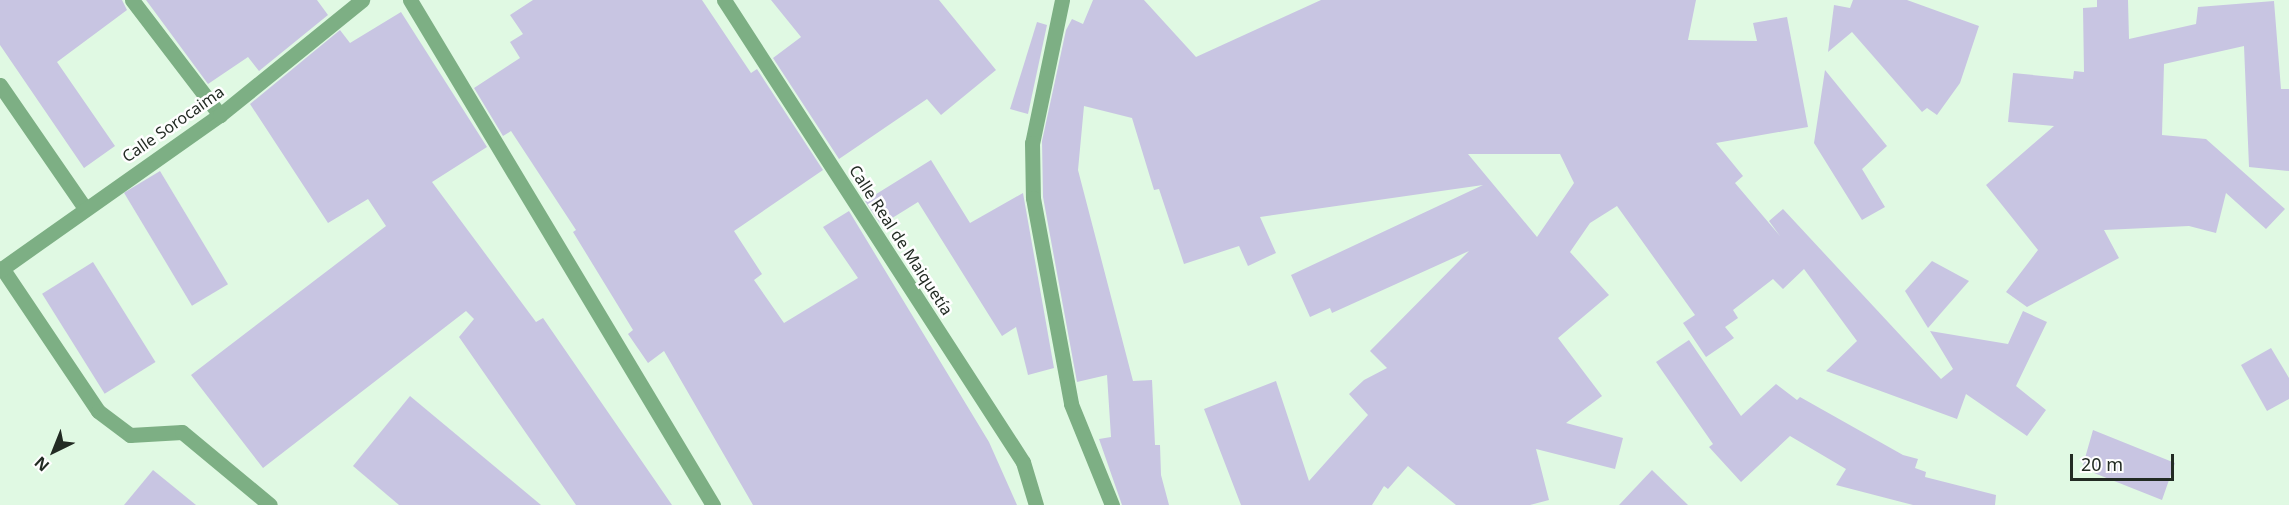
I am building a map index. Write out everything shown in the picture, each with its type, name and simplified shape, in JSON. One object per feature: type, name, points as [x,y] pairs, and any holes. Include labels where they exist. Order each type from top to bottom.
[{"type":"street","points":[[132,0],[220,115]]},
{"type":"street","name":"Calle Sorocaima","points":[[1,269],[220,115],[362,0]]},
{"type":"street","points":[[410,0],[713,505]]},
{"type":"street","name":"Calle Real de Maiquetía","points":[[724,0],[1023,462],[1036,505]]},
{"type":"street","points":[[1062,0],[1032,143],[1033,198],[1071,404],[1112,505]]},
{"type":"street","points":[[0,85],[85,208]]},
{"type":"street","points":[[1,269],[98,411],[130,435],[182,432],[270,505]]},
{"type":"building","points":[[0,0],[122,0],[127,10],[57,62],[115,146],[84,168],[0,45]]},
{"type":"building","points":[[146,0],[317,0],[328,15],[259,71],[248,57],[208,84]]},
{"type":"building","points":[[533,0],[702,0],[751,73],[757,69],[823,170],[734,231],[762,274],[754,280],[784,323],[858,278],[823,227],[849,211],[989,442],[1017,505],[753,505],[664,351],[648,363],[628,334],[633,330],[573,232],[576,230],[511,131],[503,136],[474,88],[520,58],[510,42],[523,34],[510,15]]},
{"type":"building","points":[[771,0],[939,0],[996,70],[941,115],[927,99],[839,159],[773,58],[801,37]]},
{"type":"building","points":[[1093,0],[1144,0],[1196,57],[1321,0],[1696,0],[1688,40],[1757,41],[1753,23],[1787,17],[1808,127],[1716,143],[1743,176],[1735,183],[1780,236],[1769,221],[1783,209],[1941,379],[1953,369],[1930,331],[2008,344],[2023,311],[2047,322],[2016,386],[2046,410],[2027,436],[1966,394],[1957,419],[1826,371],[1857,341],[1804,269],[1783,289],[1773,279],[1733,310],[1738,318],[1725,327],[1734,338],[1706,357],[1683,323],[1695,315],[1617,206],[1590,223],[1570,252],[1609,295],[1558,338],[1602,396],[1566,423],[1623,438],[1615,469],[1536,449],[1549,500],[1530,505],[1456,505],[1408,466],[1388,489],[1384,486],[1372,505],[1241,505],[1204,409],[1276,381],[1309,481],[1368,415],[1349,394],[1364,380],[1387,368],[1370,351],[1469,251],[1332,313],[1330,308],[1310,317],[1291,275],[1483,185],[1260,217],[1276,253],[1248,266],[1239,246],[1184,264],[1159,189],[1154,190],[1132,118],[1084,106],[1078,170],[1133,381],[1152,380],[1155,445],[1160,445],[1161,475],[1169,505],[1122,505],[1099,439],[1111,437],[1107,375],[1077,382],[1043,197],[1042,141],[1066,30],[1072,19],[1083,24]],"holes":[[[1468,154],[1560,154],[1574,183],[1537,237]]]},
{"type":"building","points":[[1853,0],[1907,0],[1979,26],[1960,83],[1937,115],[1927,108],[1922,112],[1852,32],[1828,52],[1834,5],[1850,8]]},
{"type":"building","points":[[2097,0],[2128,0],[2129,39],[2196,24],[2198,7],[2274,1],[2281,89],[2289,89],[2289,171],[2249,167],[2244,46],[2164,64],[2162,135],[2206,139],[2285,209],[2266,229],[2226,193],[2216,233],[2189,226],[2104,230],[2119,258],[2027,307],[2006,292],[2038,250],[1986,185],[2054,126],[2008,122],[2013,73],[2073,79],[2074,71],[2084,72],[2083,8],[2097,7]]},
{"type":"building","points":[[401,12],[487,147],[432,182],[536,322],[543,318],[672,505],[576,505],[459,337],[474,319],[466,311],[263,468],[191,375],[386,226],[368,199],[328,223],[250,104],[340,30],[350,43]]},
{"type":"building","points":[[1037,22],[1047,25],[1028,114],[1010,109]]},
{"type":"building","points":[[1825,70],[1887,146],[1862,169],[1885,207],[1862,220],[1814,143]]},
{"type":"building","points":[[931,160],[970,223],[1023,193],[1054,368],[1028,375],[1016,327],[1002,336],[918,202],[881,225],[865,201]]},
{"type":"building","points":[[160,171],[228,284],[192,306],[124,193]]},
{"type":"building","points":[[1932,261],[1969,281],[1928,328],[1905,291]]},
{"type":"building","points":[[93,262],[156,362],[105,394],[42,294]]},
{"type":"building","points":[[1689,340],[1741,416],[1776,384],[1797,400],[1800,397],[1903,455],[1918,459],[1915,468],[1926,472],[1925,477],[1996,495],[1995,505],[1913,505],[1836,485],[1846,469],[1790,436],[1741,482],[1709,447],[1713,444],[1656,362]]},
{"type":"building","points":[[2271,348],[2289,378],[2289,399],[2267,411],[2241,365]]},
{"type":"building","points":[[410,396],[541,505],[399,505],[353,466]]},
{"type":"building","points":[[2093,430],[2175,463],[2162,500],[2094,473],[2095,469],[2083,465]]},
{"type":"building","points":[[153,470],[196,505],[124,505]]},
{"type":"building","points":[[1652,470],[1688,505],[1619,505]]}]
